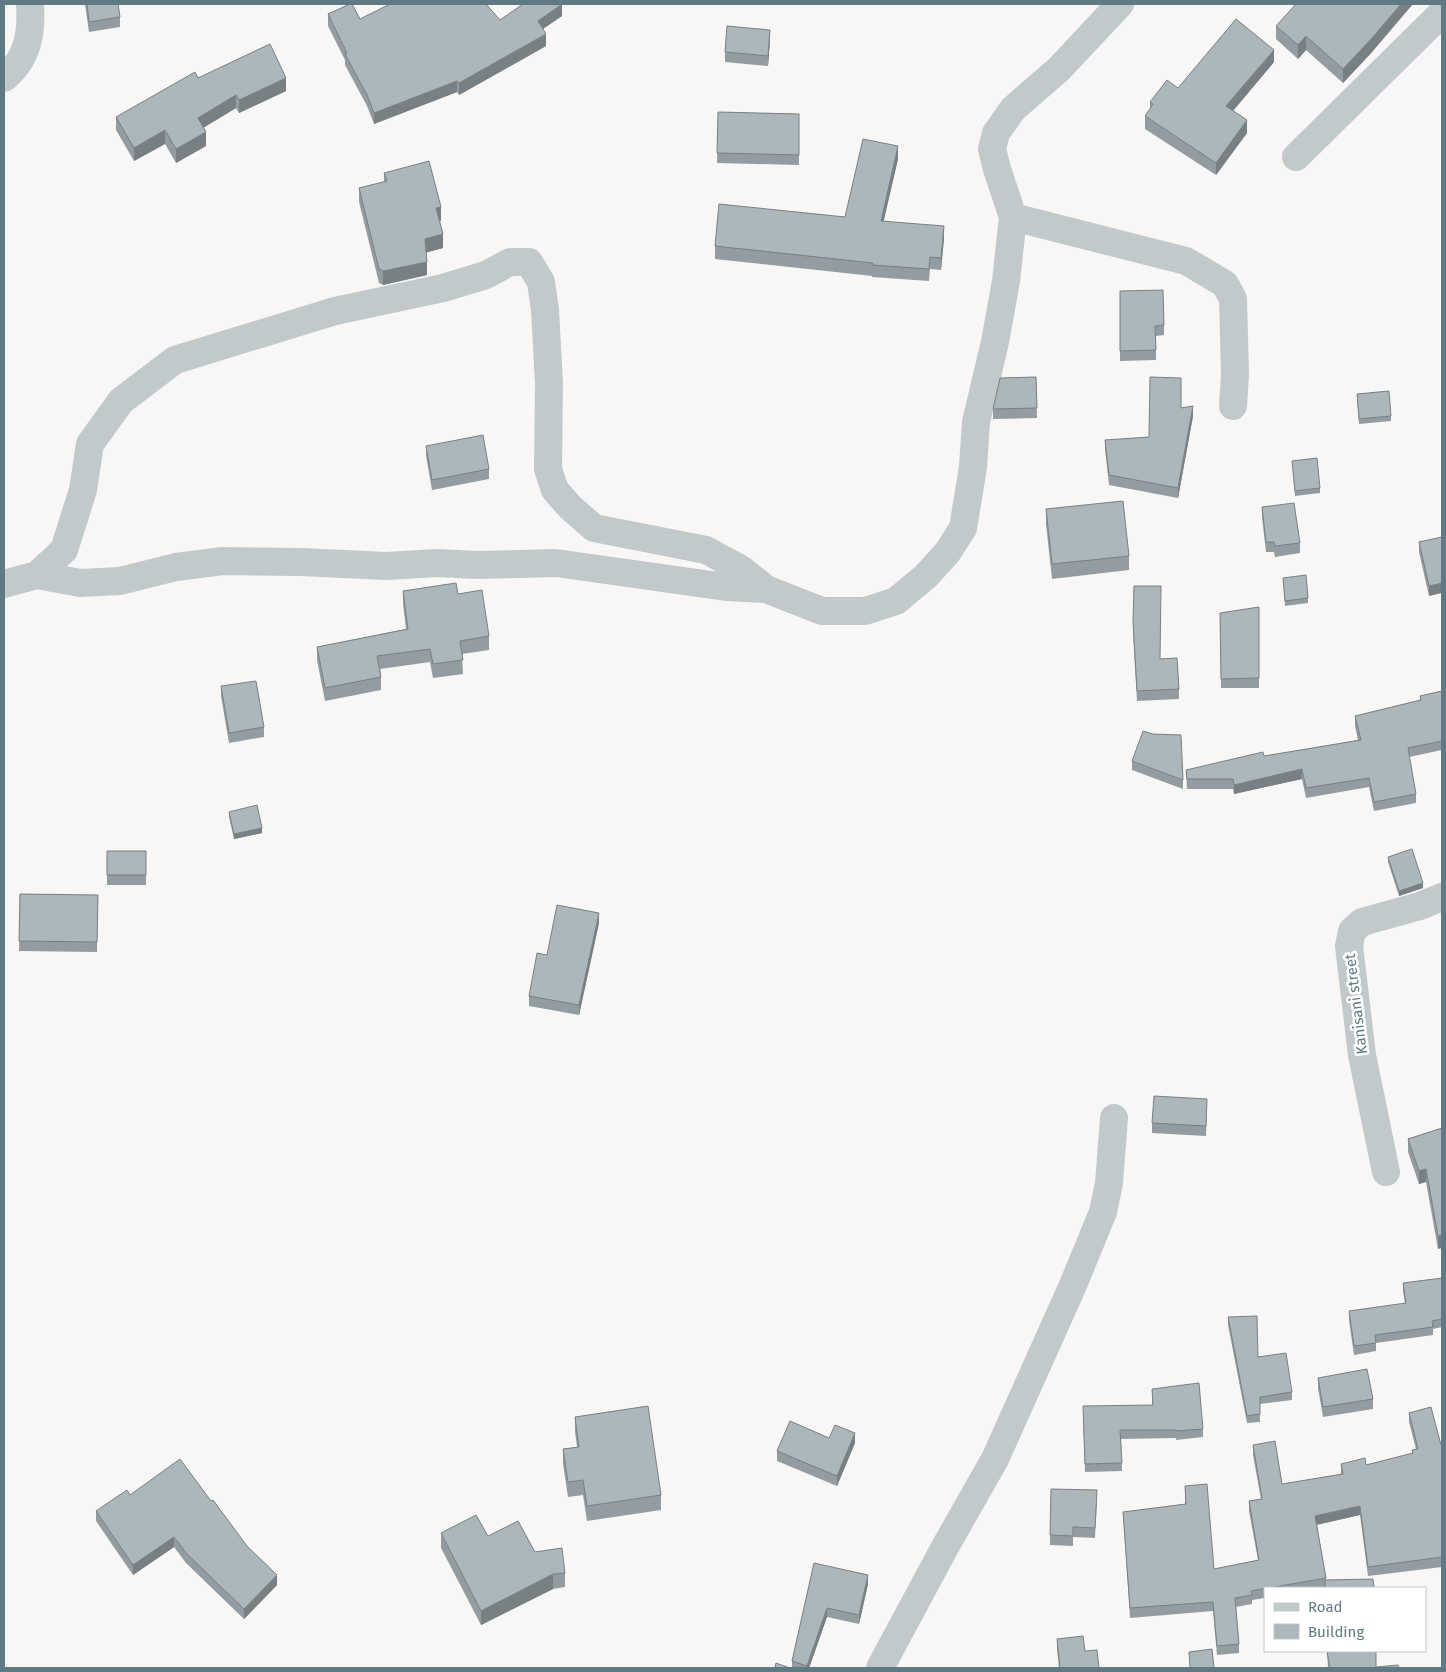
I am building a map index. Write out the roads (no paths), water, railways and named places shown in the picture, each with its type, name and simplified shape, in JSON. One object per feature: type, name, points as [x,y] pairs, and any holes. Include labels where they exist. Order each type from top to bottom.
[{"type":"street","points":[[4,78],[14,70],[24,52],[30,32],[30,4]]},
{"type":"street","points":[[37,576],[64,550],[83,490],[90,444],[121,401],[176,360],[335,311],[442,288],[486,275],[510,262],[529,262],[541,282],[545,310],[549,384],[548,469],[555,490],[570,507],[594,528],[706,550],[741,569],[766,589],[822,611],[865,611],[896,601],[926,576],[947,553],[963,528],[973,467],[976,422],[995,342],[1006,281],[1013,217],[992,149],[996,133],[1013,109],[1059,69],[1120,4]]},
{"type":"street","points":[[1296,156],[1442,13]]},
{"type":"street","points":[[1013,217],[1186,261],[1225,284],[1233,299],[1235,374],[1233,406]]},
{"type":"street","points":[[4,584],[37,576],[80,582],[120,581],[176,566],[224,561],[386,566],[438,563],[477,565],[556,563],[726,587],[766,589]]},
{"type":"street","name":"Kanisani street","points":[[1386,1172],[1362,1056],[1350,946],[1352,931],[1362,922],[1442,898]]},
{"type":"street","points":[[880,1668],[995,1459],[1073,1285],[1103,1212],[1110,1183],[1114,1118]]}]
